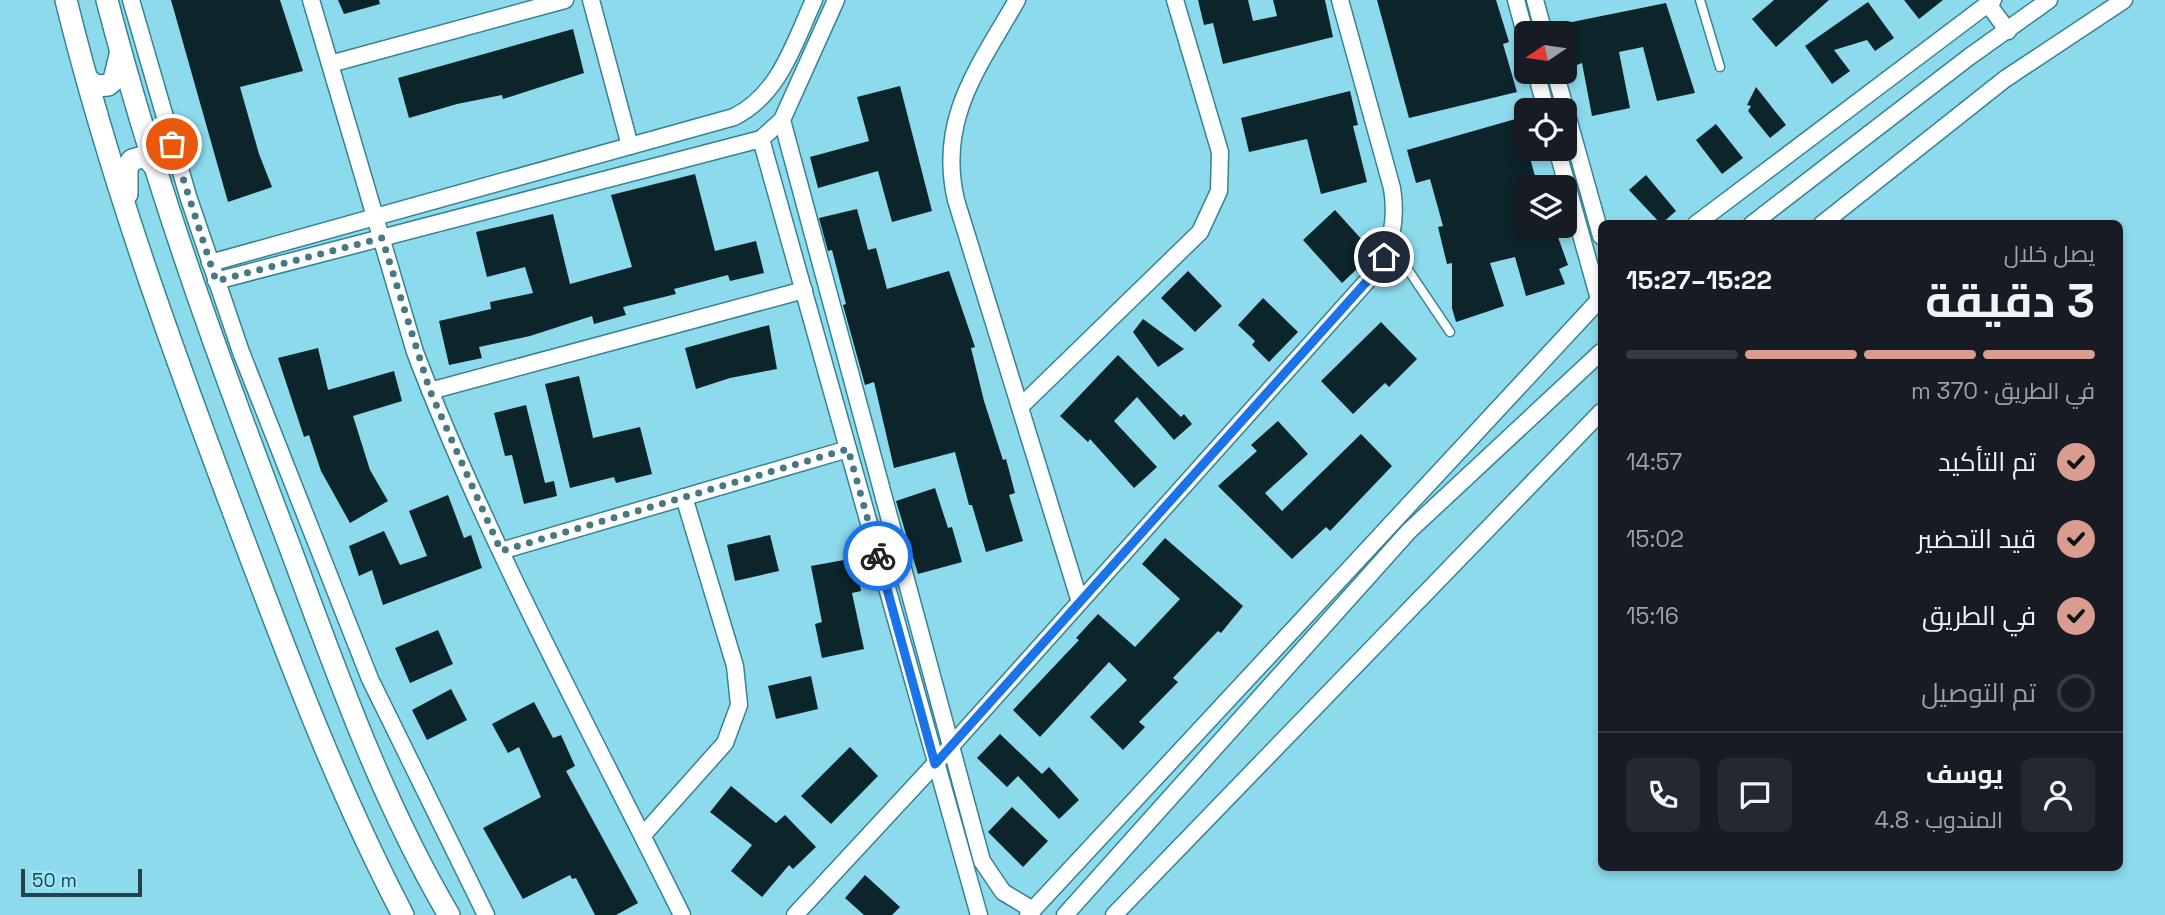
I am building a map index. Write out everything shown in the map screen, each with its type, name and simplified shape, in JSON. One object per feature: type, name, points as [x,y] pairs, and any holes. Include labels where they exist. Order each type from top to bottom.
[{"type":"street","points":[[66,0],[126,211],[181,373],[308,709],[364,840],[403,915]]},
{"type":"street","points":[[107,0],[155,167],[219,360],[345,694],[400,822],[449,915]]},
{"type":"street","points":[[131,0],[163,118],[216,281],[370,680],[486,915]]},
{"type":"street","points":[[311,0],[430,391],[501,551],[682,915]]},
{"type":"street","points":[[330,64],[565,0]]},
{"type":"street","points":[[591,0],[630,146]]},
{"type":"street","points":[[210,263],[734,117],[759,102],[775,82],[814,0]]},
{"type":"street","points":[[216,281],[761,139],[782,120],[836,0]]},
{"type":"street","points":[[1017,0],[959,106],[952,134],[950,167],[956,200],[1079,599]]},
{"type":"street","points":[[1020,407],[1190,243],[1214,206],[1221,176],[1220,152],[1175,0]]},
{"type":"street","points":[[795,915],[935,764],[1079,599],[1376,271],[1390,243],[1394,218],[1392,188],[1340,0]]},
{"type":"street","points":[[1516,0],[1522,21]]},
{"type":"street","points":[[1535,0],[1541,21]]},
{"type":"street","points":[[1757,220],[1969,57],[2008,32],[2049,0]]},
{"type":"street","points":[[1827,220],[2005,79],[2124,0]]},
{"type":"street","points":[[1701,220],[1990,2],[2008,32]]},
{"type":"street","points":[[87,79],[96,86],[108,85],[114,80],[121,51]]},
{"type":"street","points":[[1558,84],[1598,225]]},
{"type":"street","points":[[782,120],[950,747],[988,872],[1003,892],[1031,912],[1598,301]]},
{"type":"street","points":[[761,139],[979,915]]},
{"type":"street","points":[[126,211],[129,163],[136,157],[146,156],[155,167]]},
{"type":"street","points":[[1560,161],[1598,292]]},
{"type":"street","points":[[562,165],[568,190]]},
{"type":"street","points":[[430,391],[804,290]]},
{"type":"street","points":[[1065,915],[1409,531],[1598,355]]},
{"type":"street","points":[[1114,915],[1598,415]]},
{"type":"street","points":[[501,551],[848,449]]},
{"type":"street","points":[[643,835],[725,743],[738,705],[735,666],[684,497]]},
{"type":"street","points":[[1394,518],[1409,531]]},
{"type":"street","points":[[884,578],[904,573]]},
{"type":"lane","points":[[1700,0],[1720,67]]},
{"type":"lane","points":[[1390,243],[1450,332]]},
{"type":"building","points":[[171,0],[280,0],[303,71],[240,87],[259,154],[272,187],[228,202]]},
{"type":"building","points":[[338,0],[379,0],[380,4],[344,14]]},
{"type":"building","points":[[1198,0],[1248,0],[1253,21],[1277,16],[1273,0],[1325,0],[1333,37],[1223,64],[1213,23],[1204,25]]},
{"type":"building","points":[[1377,0],[1496,0],[1509,42],[1503,44],[1517,92],[1409,118]]},
{"type":"building","points":[[1774,0],[1829,0],[1776,47],[1752,19]]},
{"type":"building","points":[[1904,0],[1943,0],[1919,19]]},
{"type":"building","points":[[1868,2],[1894,38],[1875,51],[1867,40],[1834,50],[1850,71],[1832,84],[1805,46]]},
{"type":"building","points":[[1666,3],[1695,93],[1657,101],[1643,47],[1619,52],[1630,108],[1592,116],[1582,63],[1577,65],[1577,21]]},
{"type":"building","points":[[573,29],[584,73],[503,99],[502,95],[457,104],[409,118],[398,78]]},
{"type":"building","points":[[900,86],[932,211],[892,222],[878,171],[818,188],[810,157],[869,141],[857,97]]},
{"type":"building","points":[[1756,87],[1786,125],[1770,138],[1748,111],[1751,106],[1747,105]]},
{"type":"building","points":[[1350,91],[1358,125],[1353,126],[1367,182],[1321,194],[1307,139],[1249,152],[1241,118]]},
{"type":"building","points":[[1514,119],[1514,161],[1531,161],[1535,175],[1514,175],[1514,238],[1558,238],[1568,265],[1559,269],[1565,284],[1526,296],[1515,257],[1490,263],[1504,306],[1456,322],[1452,308],[1452,263],[1447,264],[1438,227],[1443,226],[1430,179],[1416,183],[1407,150]]},
{"type":"building","points":[[1716,124],[1743,158],[1722,174],[1696,140]]},
{"type":"building","points":[[695,174],[715,251],[756,241],[764,273],[730,281],[728,275],[674,289],[676,294],[623,307],[626,315],[594,324],[592,316],[530,336],[479,347],[482,358],[449,365],[439,321],[491,309],[490,302],[533,293],[525,267],[487,277],[476,232],[553,214],[570,284],[632,267],[611,195]]},
{"type":"building","points":[[1646,175],[1676,211],[1666,220],[1657,220],[1629,190]]},
{"type":"building","points":[[857,209],[868,250],[876,248],[887,289],[949,271],[975,347],[971,348],[984,401],[1003,460],[1006,459],[1015,493],[1009,495],[1023,541],[986,552],[972,505],[969,505],[955,452],[894,468],[874,382],[865,385],[843,305],[846,304],[832,250],[828,251],[819,218]]},
{"type":"building","points":[[1335,210],[1374,253],[1342,283],[1303,240]]},
{"type":"building","points":[[1188,271],[1222,306],[1195,332],[1161,298]]},
{"type":"building","points":[[1263,298],[1298,332],[1269,362],[1252,345],[1255,341],[1238,325]]},
{"type":"building","points":[[1143,319],[1184,349],[1158,367],[1133,332]]},
{"type":"building","points":[[1381,322],[1417,359],[1389,387],[1385,383],[1353,414],[1321,381]]},
{"type":"building","points":[[769,325],[777,369],[730,378],[696,389],[685,348]]},
{"type":"building","points":[[318,348],[328,390],[394,371],[402,401],[353,416],[370,470],[388,501],[350,523],[321,471],[309,435],[304,437],[278,358]]},
{"type":"building","points":[[1118,355],[1181,417],[1184,414],[1192,424],[1174,440],[1137,397],[1114,421],[1157,467],[1134,488],[1090,439],[1088,442],[1060,416]]},
{"type":"building","points":[[579,376],[593,438],[640,427],[652,474],[616,483],[614,477],[570,488],[545,384]]},
{"type":"building","points":[[526,405],[545,483],[554,481],[557,496],[524,504],[512,455],[505,456],[494,413]]},
{"type":"building","points":[[1278,421],[1308,454],[1265,493],[1282,511],[1361,434],[1392,466],[1330,531],[1326,527],[1292,559],[1218,486],[1257,451],[1251,445]]},
{"type":"building","points":[[935,488],[948,528],[952,527],[962,562],[918,574],[896,501]]},
{"type":"building","points":[[448,495],[464,538],[471,535],[482,568],[383,605],[372,570],[359,576],[349,546],[384,531],[400,565],[427,556],[409,511]]},
{"type":"building","points":[[770,535],[779,571],[735,581],[727,545]]},
{"type":"building","points":[[1165,538],[1243,606],[1221,633],[1218,631],[1173,678],[1178,682],[1139,722],[1145,727],[1123,750],[1090,717],[1127,680],[1109,662],[1040,737],[1013,710],[1079,640],[1076,638],[1098,614],[1135,647],[1180,599],[1142,564]]},
{"type":"building","points":[[855,558],[861,591],[852,593],[864,649],[822,658],[815,624],[822,622],[811,566]]},
{"type":"building","points":[[438,630],[453,664],[410,683],[395,648]]},
{"type":"building","points":[[811,676],[818,709],[776,719],[768,686]]},
{"type":"building","points":[[451,689],[467,720],[427,740],[412,710]]},
{"type":"building","points":[[534,702],[553,738],[561,735],[575,766],[566,771],[638,903],[616,915],[595,915],[576,878],[572,879],[570,875],[523,899],[483,828],[541,797],[519,747],[508,753],[492,724]]},
{"type":"building","points":[[1000,734],[1042,774],[1049,767],[1079,800],[1059,819],[1018,776],[1007,787],[977,758]]},
{"type":"building","points":[[850,747],[878,776],[831,824],[801,796]]},
{"type":"building","points":[[731,786],[776,823],[785,815],[816,847],[793,869],[789,865],[762,897],[731,871],[752,845],[710,812]]},
{"type":"building","points":[[1012,807],[1048,841],[1023,867],[988,832]]},
{"type":"building","points":[[865,875],[900,907],[892,915],[864,915],[845,898]]},
{"type":"way so far","points":[[172,144],[216,281],[382,238],[415,352],[464,471],[501,551],[848,449],[878,556]]},
{"type":"route","points":[[878,556],[935,764],[1079,599],[1376,271],[1384,257]]}]
